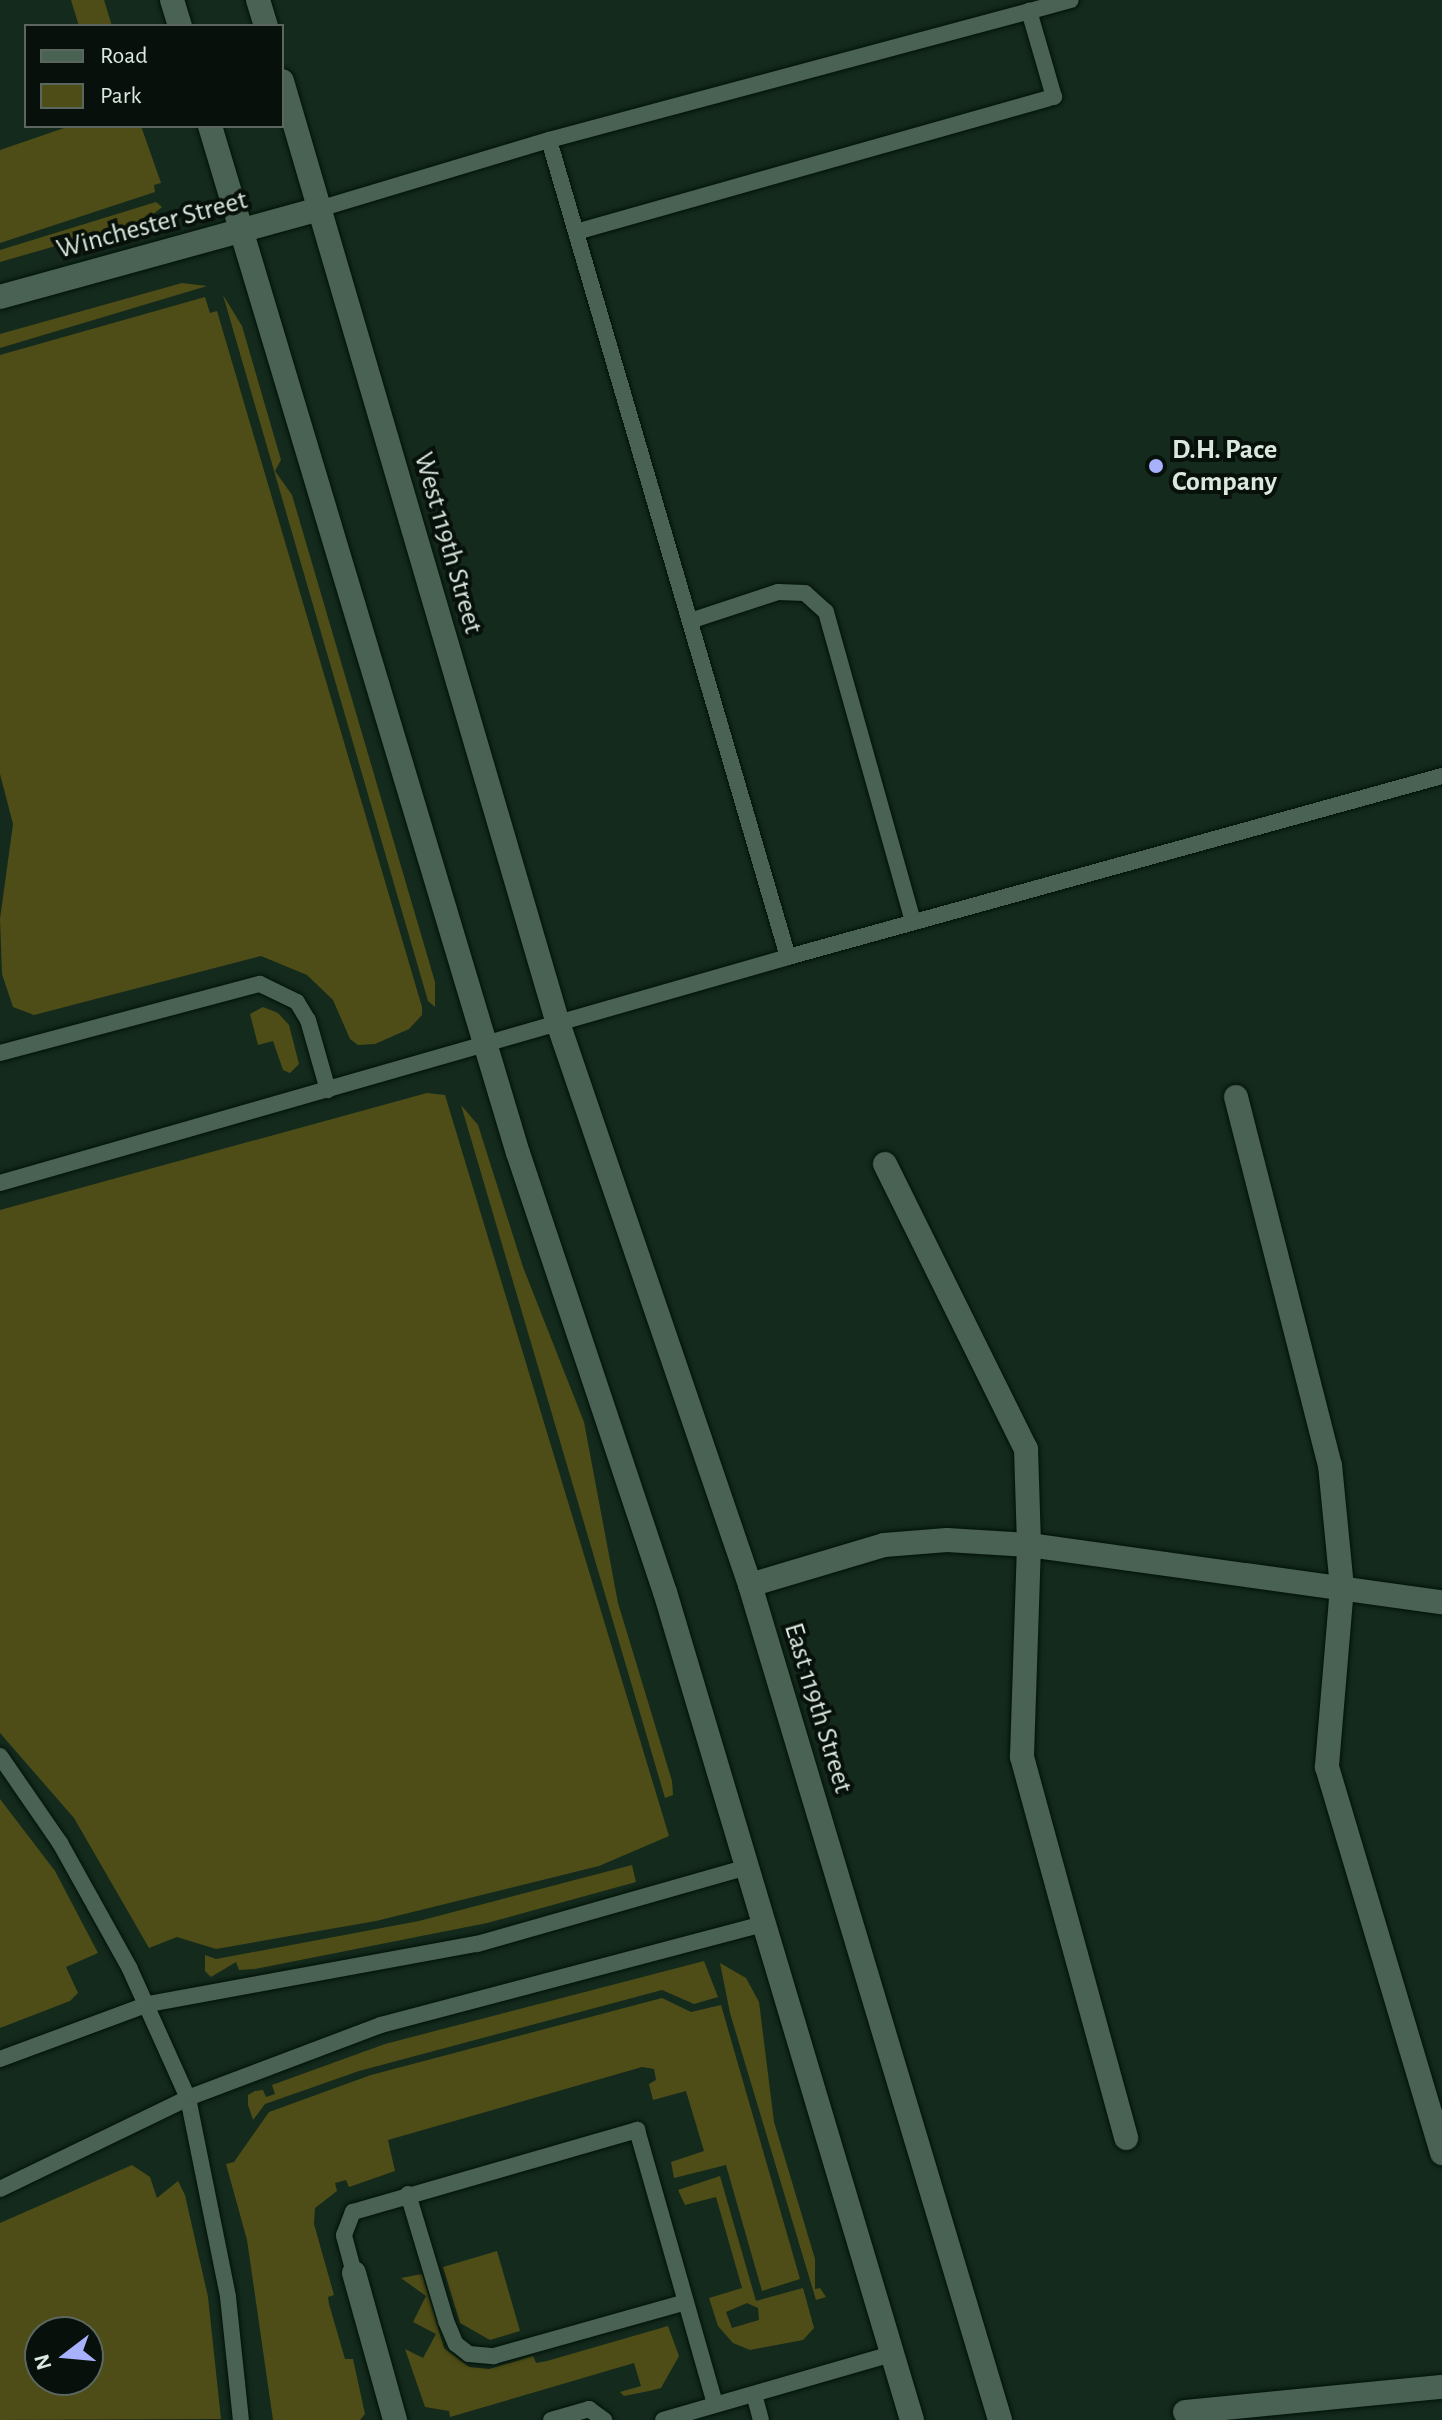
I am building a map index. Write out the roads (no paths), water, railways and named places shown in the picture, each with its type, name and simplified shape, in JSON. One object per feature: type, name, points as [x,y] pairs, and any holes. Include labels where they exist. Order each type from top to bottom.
[{"type":"main road","points":[[172,0],[179,24]]},
{"type":"main road","points":[[258,0],[265,24]]},
{"type":"main road","name":"West 119th Street","points":[[284,88],[557,1020]]},
{"type":"main road","points":[[211,128],[486,1046],[665,1592],[912,2420]]},
{"type":"main road","name":"Winchester Street","points":[[0,297],[319,209]]},
{"type":"main road","name":"East 119th Street","points":[[557,1020],[750,1585],[1000,2420]]},
{"type":"main road","points":[[1236,1097],[1330,1465],[1342,1587],[1327,1767],[1442,2153]]},
{"type":"main road","points":[[885,1164],[1026,1449],[1029,1545],[1022,1757],[1126,2138]]},
{"type":"main road","points":[[750,1585],[884,1545],[947,1540],[1029,1545],[1442,1602]]},
{"type":"main road","points":[[354,2273],[395,2420]]},
{"type":"main road","points":[[1185,2412],[1442,2387]]},
{"type":"lane","points":[[319,209],[549,140],[1071,0]]},
{"type":"lane","points":[[576,232],[1054,97],[1029,11]]},
{"type":"lane","points":[[549,140],[788,957]]},
{"type":"lane","points":[[690,621],[778,592],[805,593],[826,612],[913,922]]},
{"type":"lane","points":[[0,1183],[486,1046],[557,1020],[1442,776]]},
{"type":"lane","points":[[0,1053],[260,984],[297,1002],[308,1020],[328,1090]]},
{"type":"lane","points":[[0,1756],[60,1843],[149,2004],[188,2098],[228,2297],[241,2420]]},
{"type":"lane","points":[[0,2059],[149,2004],[477,1944],[747,1867]]},
{"type":"lane","points":[[0,2189],[188,2098],[381,2025],[764,1924]]},
{"type":"lane","points":[[354,2273],[344,2235],[353,2212],[637,2130],[715,2404]]},
{"type":"lane","points":[[408,2194],[446,2321],[456,2344],[469,2354],[494,2356],[686,2302]]},
{"type":"lane","points":[[663,2420],[891,2354]]},
{"type":"lane","points":[[754,2394],[761,2420]]},
{"type":"lane","points":[[551,2420],[589,2409],[604,2420]]},
{"type":"place","name":"D.H. Pace Company","points":[[1156,466]]}]
